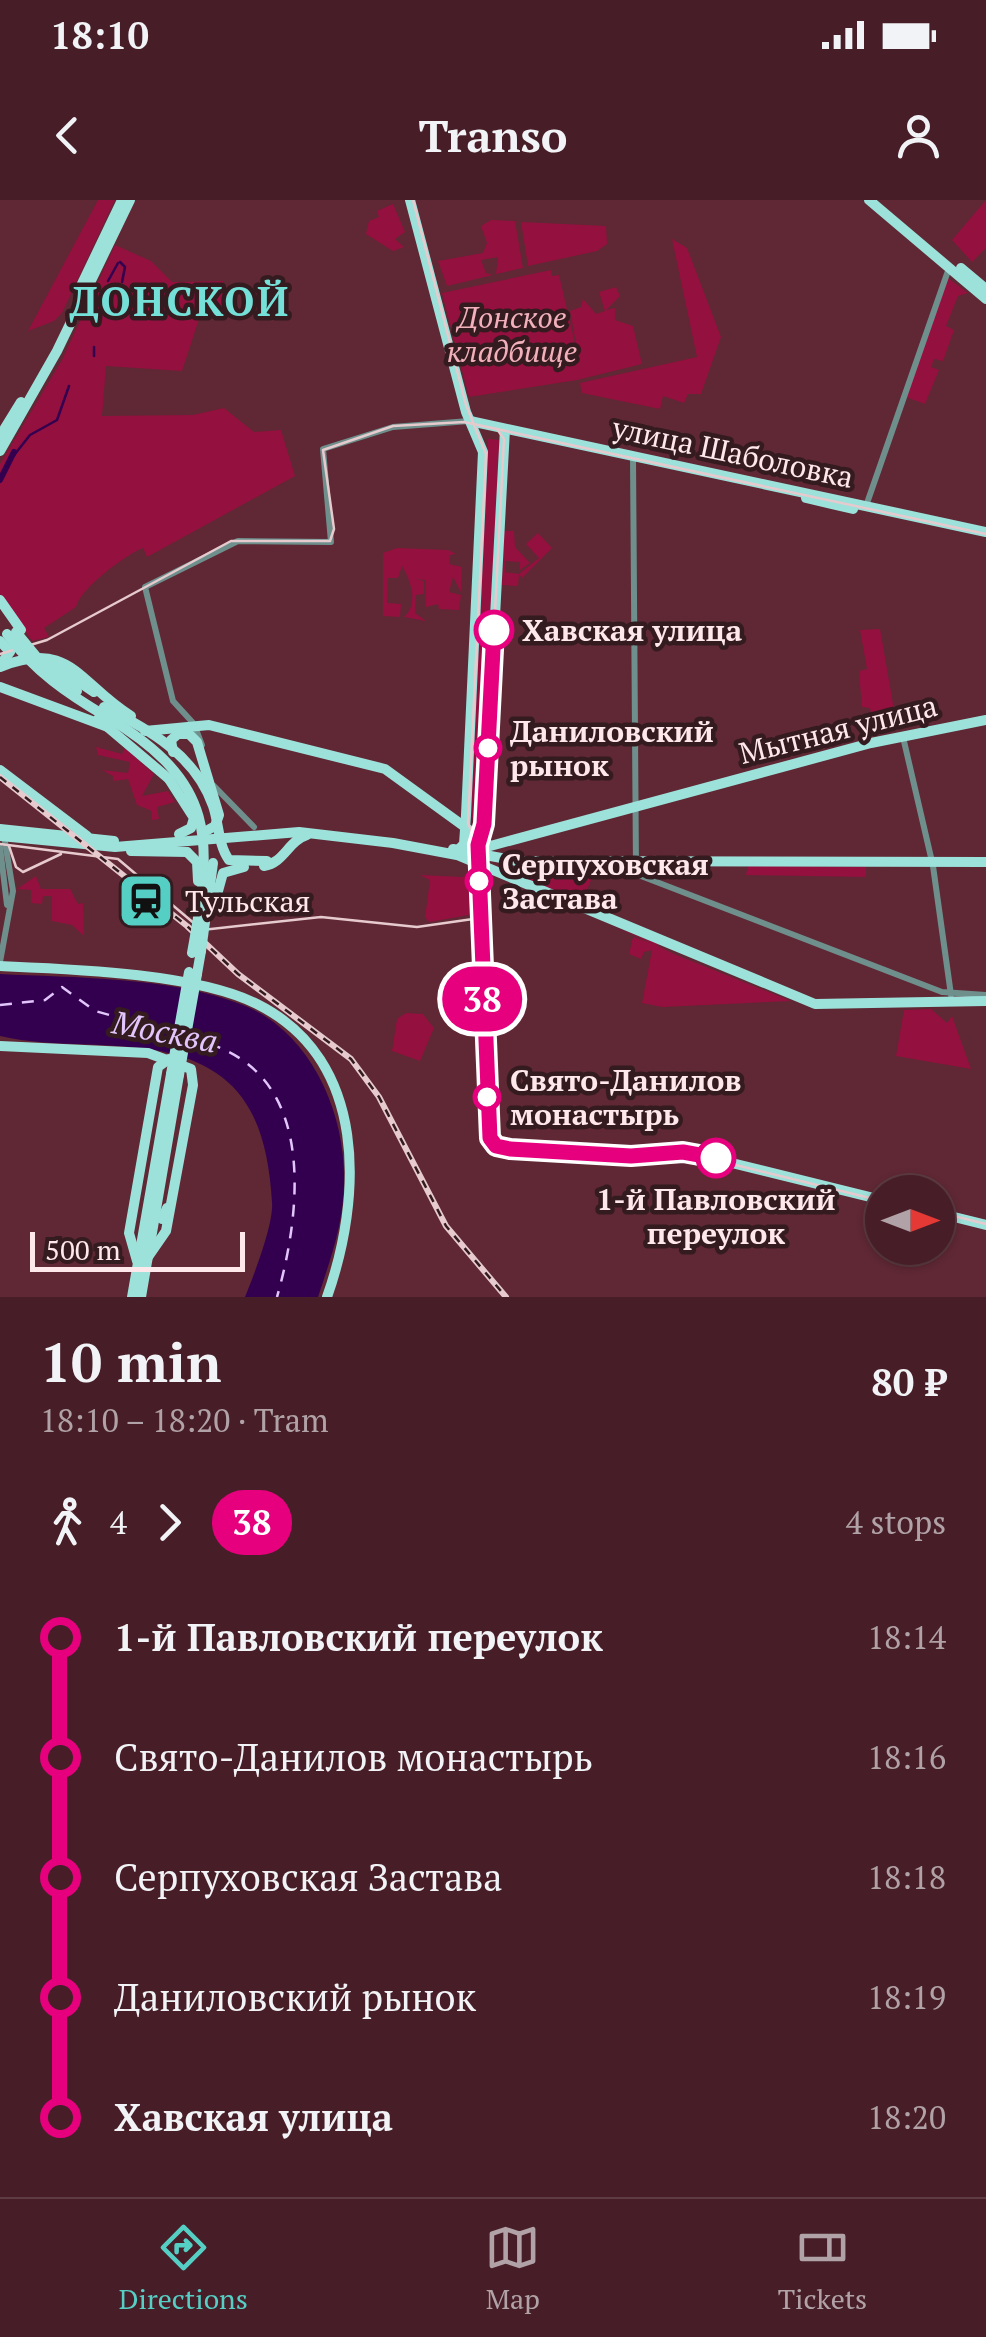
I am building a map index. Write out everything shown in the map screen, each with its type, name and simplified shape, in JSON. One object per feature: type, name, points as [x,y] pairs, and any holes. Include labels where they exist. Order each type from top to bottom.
[{"type":"main road","points":[[0,436],[52,348],[122,200]]},
{"type":"main road","points":[[0,452],[57,351],[132,200]]},
{"type":"main road","points":[[414,200],[472,422],[484,452]]},
{"type":"main road","points":[[870,200],[986,299]]},
{"type":"main road","points":[[880,200],[986,289]]},
{"type":"main road","name":"улица Шаболовка","points":[[472,422],[505,434],[986,535]]},
{"type":"main road","points":[[457,853],[468,828],[484,452],[486,435],[505,434],[486,825],[479,851],[488,1132],[492,1144],[510,1150],[620,1157],[691,1153],[865,1196]]},
{"type":"main road","points":[[0,603],[11,634],[10,654],[1,666]]},
{"type":"main road","points":[[0,622],[46,678],[140,750],[170,779],[194,818],[191,828],[179,834]]},
{"type":"main road","points":[[11,634],[94,692],[97,710],[84,720]]},
{"type":"main road","points":[[11,634],[49,670],[153,741],[195,790],[212,840],[210,898]]},
{"type":"main road","points":[[1,666],[32,656],[55,658],[123,711],[150,726],[194,724],[398,775],[468,828],[482,868],[479,916]]},
{"type":"main road","points":[[46,678],[146,742],[172,768],[195,803],[206,850],[197,952]]},
{"type":"main road","points":[[2,688],[112,728],[160,731],[194,724]]},
{"type":"main road","points":[[104,707],[161,740],[193,770],[212,801],[229,860],[267,861],[280,855]]},
{"type":"main road","points":[[112,728],[126,724],[123,711]]},
{"type":"main road","name":"Мытная улица","points":[[479,851],[511,839],[902,736],[986,720]]},
{"type":"main road","points":[[112,728],[144,748],[181,788],[206,850]]},
{"type":"main road","points":[[197,952],[217,845],[213,819],[201,789],[171,750],[178,734],[189,734],[198,742],[218,811],[218,823],[206,831]]},
{"type":"main road","points":[[0,770],[96,843],[258,830],[313,832],[457,853],[479,851],[516,860],[986,862]]},
{"type":"main road","points":[[468,828],[486,825]]},
{"type":"main road","points":[[96,843],[206,831],[334,828],[457,853]]},
{"type":"main road","points":[[468,828],[479,851]]},
{"type":"main road","points":[[258,830],[277,841],[280,855]]},
{"type":"main road","points":[[141,1297],[143,1259],[129,1233],[163,1064],[223,873],[270,865],[295,840],[313,832]]},
{"type":"main road","points":[[1,836],[187,852],[199,869],[197,952]]},
{"type":"main road","points":[[511,839],[516,860]]},
{"type":"main road","points":[[482,868],[815,1004],[986,998]]},
{"type":"main road","points":[[0,966],[232,994],[269,1010],[311,1050],[330,1083],[350,1147],[352,1194],[325,1297]]},
{"type":"main road","points":[[0,1049],[189,1066],[193,1085],[167,1224],[143,1259]]},
{"type":"main road","points":[[132,1297],[151,1212],[163,1064]]},
{"type":"main road","points":[[151,1212],[142,1216],[136,1210],[163,1064]]},
{"type":"main road","points":[[955,1217],[986,1225]]},
{"type":"street","points":[[865,509],[950,267]]},
{"type":"street","points":[[258,830],[216,788],[194,724],[172,698],[144,587],[238,541],[331,542],[323,449],[393,427],[472,422]]},
{"type":"street","points":[[633,459],[633,806],[642,872],[648,878],[952,999],[932,861],[902,736]]},
{"type":"street","points":[[174,725],[183,718],[180,709]]},
{"type":"street","points":[[218,811],[224,818],[231,817],[231,803]]},
{"type":"street","points":[[0,943],[8,896],[1,836]]},
{"type":"street","points":[[0,966],[12,891],[1,836]]},
{"type":"green space","points":[[98,200],[115,200],[62,313],[54,321],[28,331]]},
{"type":"green space","points":[[986,200],[986,248],[972,262],[952,240]]},
{"type":"green space","points":[[393,204],[405,232],[395,239],[404,247],[393,251],[366,234],[369,221],[379,217],[377,211]]},
{"type":"green space","points":[[491,220],[515,221],[523,268],[496,274],[498,257],[481,260],[486,273],[493,275],[447,286],[438,261],[483,253],[487,243],[481,226]]},
{"type":"green space","points":[[521,222],[606,226],[607,244],[597,251],[528,266]]},
{"type":"green space","points":[[672,239],[687,248],[721,337],[701,394],[688,394],[684,403],[663,396],[660,409],[582,393],[580,383],[697,357]]},
{"type":"green space","points":[[115,245],[151,261],[172,282],[223,281],[222,313],[200,316],[182,371],[106,366],[102,416],[193,415],[224,408],[254,432],[281,430],[295,476],[147,557],[143,548],[126,558],[94,582],[76,607],[44,628],[49,637],[32,641],[0,594],[0,464],[62,360]]},
{"type":"green space","name":"Донское кладбище","points":[[551,270],[552,276],[559,275],[580,365],[570,311],[581,307],[583,299],[596,314],[605,311],[599,292],[616,287],[620,296],[606,310],[615,308],[615,320],[633,326],[642,364],[577,380],[469,397],[442,293]]},
{"type":"green space","points":[[948,278],[968,293],[958,296],[946,326],[954,330],[943,361],[934,359],[931,367],[939,370],[925,404],[906,397]]},
{"type":"green space","points":[[488,439],[502,440],[484,819],[469,818]]},
{"type":"green space","points":[[504,531],[514,531],[515,547],[530,563],[520,570],[520,562],[506,561],[505,572],[519,574],[518,586],[502,585]]},
{"type":"green space","points":[[538,533],[552,548],[522,578],[519,574],[539,558],[526,544]]},
{"type":"green space","points":[[397,548],[448,550],[456,554],[450,555],[449,564],[462,567],[461,592],[453,577],[449,592],[461,595],[459,610],[439,609],[438,604],[426,607],[426,580],[416,579],[424,581],[424,594],[416,595],[415,613],[426,621],[404,617],[412,599],[411,585],[402,566],[398,578],[388,578],[387,603],[401,604],[400,617],[383,616],[383,553]]},
{"type":"green space","points":[[880,629],[895,715],[880,716],[879,725],[863,731],[860,717],[872,718],[870,708],[862,707],[859,671],[867,669],[860,630]]},
{"type":"green space","points":[[96,747],[122,754],[125,748],[154,774],[142,796],[168,791],[175,802],[157,807],[159,819],[152,820],[152,811],[137,805],[128,779],[113,781],[113,776],[102,770],[128,773],[130,762],[98,755]]},
{"type":"green space","points":[[748,866],[866,867],[866,877],[746,875]]},
{"type":"green space","points":[[471,870],[474,914],[430,922],[425,918],[430,880],[420,875],[463,877]]},
{"type":"green space","points":[[518,871],[594,873],[582,902],[517,875]]},
{"type":"green space","points":[[36,876],[41,889],[70,889],[78,904],[83,903],[84,936],[72,925],[52,921],[52,896],[43,896],[42,904],[31,903],[31,890],[17,889]]},
{"type":"green space","points":[[613,927],[661,945],[656,945],[791,1001],[662,1007],[642,1003],[652,950],[644,952],[641,959],[629,954],[633,937],[654,944]]},
{"type":"green space","points":[[931,1009],[947,1023],[952,1016],[971,1069],[896,1056],[904,1010]]},
{"type":"green space","points":[[406,1013],[423,1014],[434,1028],[420,1061],[392,1051],[397,1019]]},
{"type":"water","name":"Москва","points":[[0,974],[122,980],[185,988],[243,1005],[288,1035],[306,1056],[332,1105],[343,1159],[341,1215],[318,1297],[245,1297],[267,1235],[272,1202],[257,1124],[231,1085],[189,1059],[160,1051],[0,1036]]},
{"type":"waterway","points":[[120,262],[125,267],[122,282]]},
{"type":"waterway","points":[[108,281],[118,263]]},
{"type":"waterway","points":[[94,347],[94,356]]},
{"type":"waterway","points":[[11,459],[30,435],[57,420],[69,386]]},
{"type":"waterway","points":[[0,480],[14,452]]},
{"type":"ferry route","points":[[0,1005],[45,1000],[62,987],[95,1011],[175,1033]]},
{"type":"ferry route","points":[[188,1037],[245,1062],[267,1084],[282,1110],[291,1140],[294,1205],[277,1297]]},
{"type":"tram line","points":[[413,200],[466,405],[486,454],[468,823],[476,842],[488,1139],[496,1148],[510,1151],[631,1158],[691,1154],[865,1197]]},
{"type":"tram line","points":[[0,654],[47,640],[231,541],[330,541],[334,529],[323,450],[393,426],[464,422],[986,534]]},
{"type":"tram line","points":[[478,849],[484,824],[504,439],[497,429]]},
{"type":"tram line","name":"38","points":[[494,630],[484,824],[478,840],[490,1138],[496,1146],[510,1149],[631,1156],[691,1152],[716,1158]]},
{"type":"tram line","points":[[0,844],[118,859],[202,930],[321,917],[417,927],[473,919],[479,906]]},
{"type":"tram line","points":[[9,846],[16,867],[23,872],[61,854]]},
{"type":"tram line","points":[[955,1216],[986,1224]]},
{"type":"railway","points":[[0,777],[187,926],[238,974],[351,1059],[379,1097],[446,1226],[506,1297]]},
{"type":"place","name":"Хавская улица","points":[[494,630]]},
{"type":"place","name":"Даниловский рынок","points":[[488,748]]},
{"type":"place","name":"Серпуховская Застава","points":[[479,881]]},
{"type":"place","name":"Тульская","points":[[146,901]]},
{"type":"place","name":"Свято-Данилов монастырь","points":[[487,1097]]},
{"type":"place","name":"1-й Павловский переулок","points":[[716,1158]]},
{"type":"district","name":"ДОНСКОЙ","points":[[180,300]]}]
